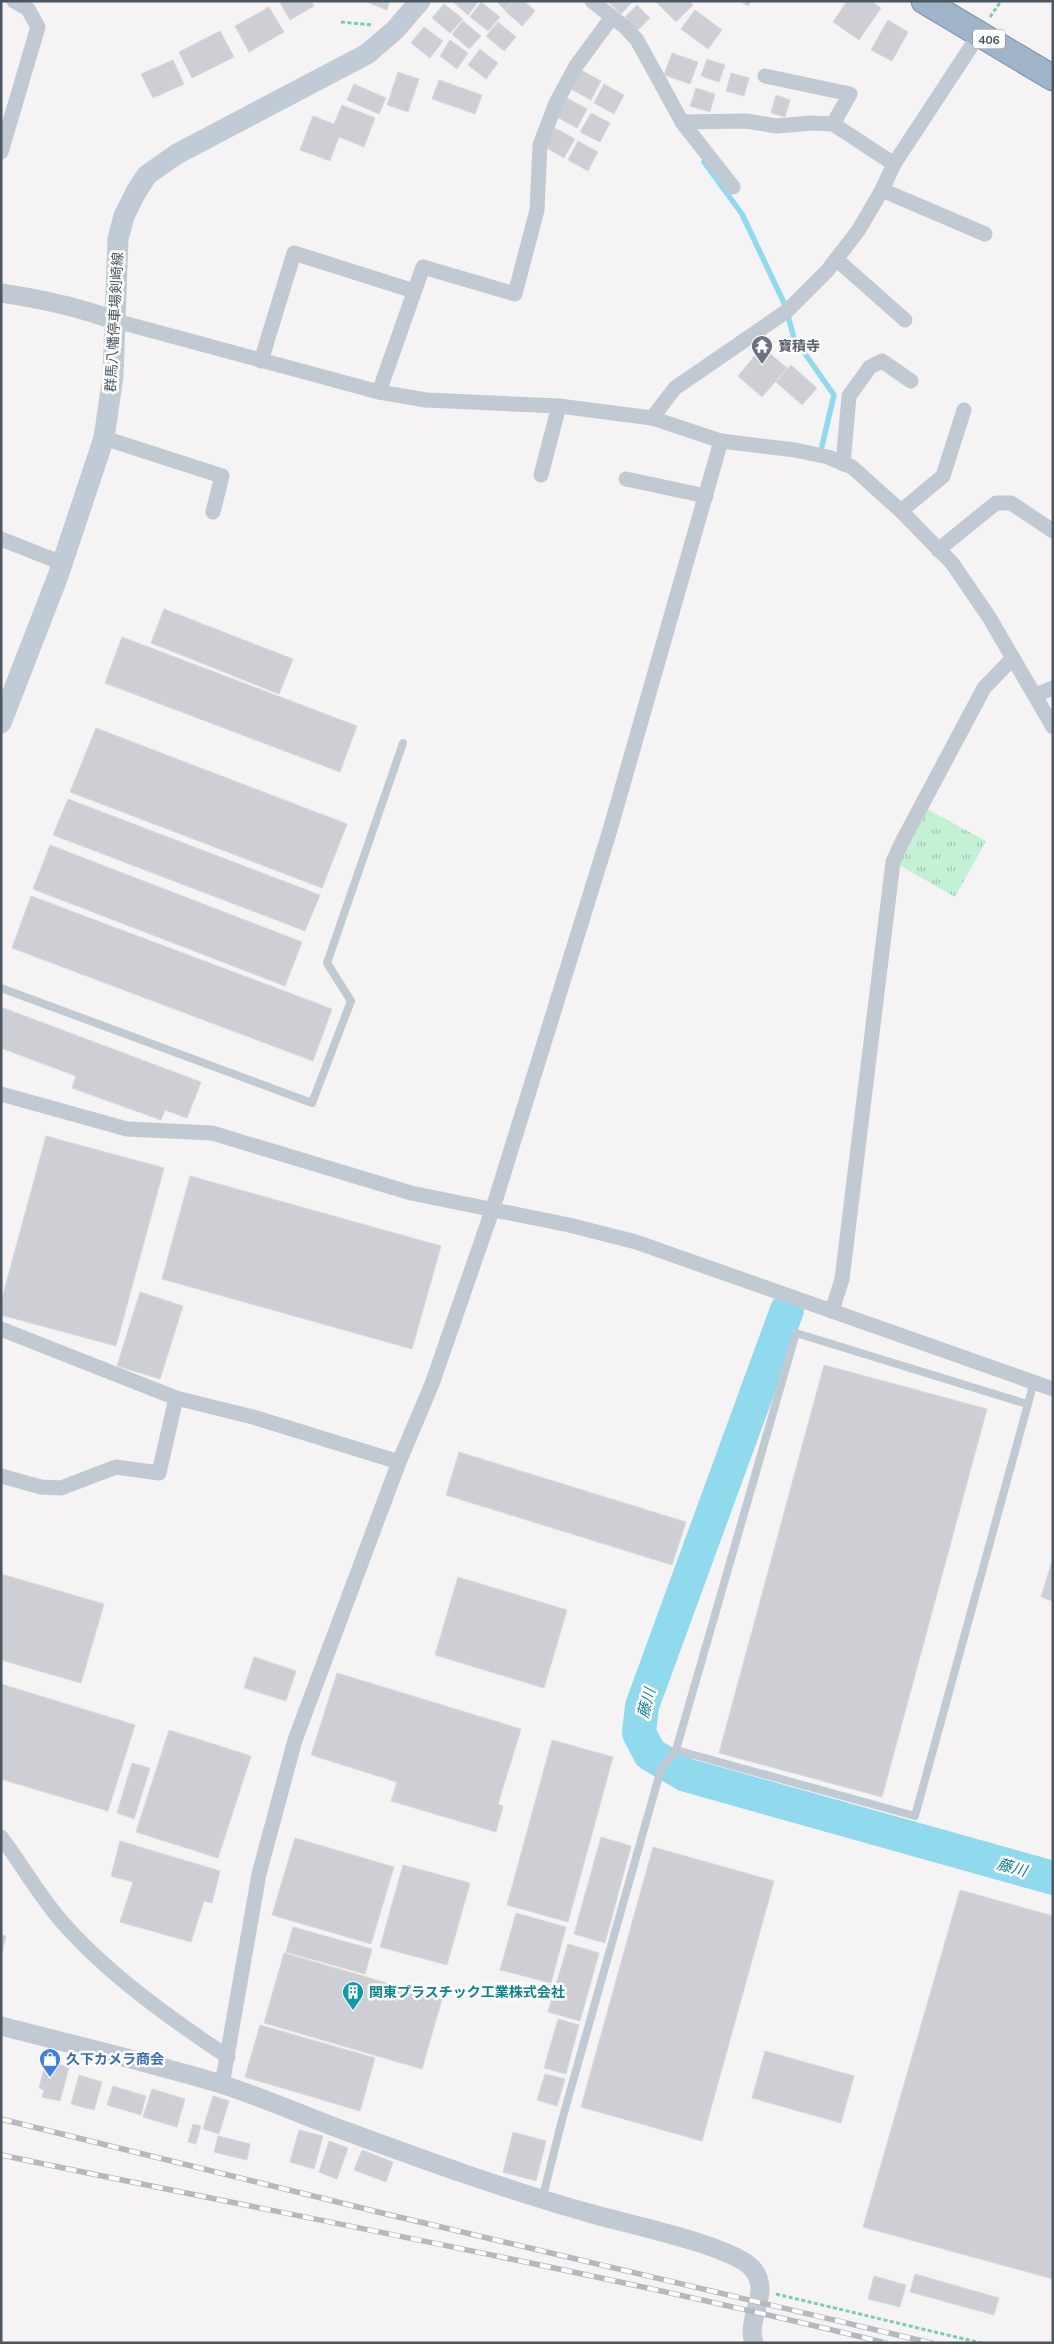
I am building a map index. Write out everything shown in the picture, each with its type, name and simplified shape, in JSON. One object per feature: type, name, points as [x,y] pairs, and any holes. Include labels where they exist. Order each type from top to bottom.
[{"type":"highway","name":"406","points":[[924,1],[1053,78]]},
{"type":"main road","name":"群馬八幡停車場剣崎線","points":[[1,723],[62,563],[104,438],[111,396],[116,321],[118,239],[124,216],[136,192],[147,175],[178,154],[367,54],[394,30],[420,1]]},
{"type":"street","points":[[1,152],[38,27],[31,5],[14,1]]},
{"type":"street","points":[[592,1],[637,40],[682,122],[733,187]]},
{"type":"street","points":[[379,392],[423,267],[516,294],[537,210],[540,145],[556,103],[576,66],[612,17]]},
{"type":"street","points":[[652,418],[675,388],[787,311],[836,258],[858,231],[882,190],[894,164],[980,34]]},
{"type":"street","points":[[765,76],[850,94],[833,124]]},
{"type":"street","points":[[682,122],[746,121],[777,126],[812,122],[833,124],[894,164]]},
{"type":"street","points":[[882,190],[986,234]]},
{"type":"street","points":[[260,361],[294,253],[414,290]]},
{"type":"street","points":[[836,258],[905,320]]},
{"type":"street","points":[[1,293],[96,313],[116,321],[379,392],[426,400],[559,406],[652,418],[721,441],[796,450],[852,467],[901,511],[952,563],[984,610],[1036,695],[1053,727]]},
{"type":"street","points":[[843,464],[849,396],[870,367],[882,361],[911,381]]},
{"type":"street","points":[[541,475],[559,406]]},
{"type":"street","points":[[901,511],[943,476],[964,410]]},
{"type":"street","points":[[104,438],[222,476],[213,512]]},
{"type":"street","points":[[222,2085],[259,1874],[295,1740],[399,1462],[432,1384],[493,1208],[610,830],[721,441]]},
{"type":"street","points":[[626,479],[706,496]]},
{"type":"street","points":[[938,550],[996,503],[1011,503],[1053,530]]},
{"type":"street","points":[[1,539],[62,563]]},
{"type":"street","points":[[832,1311],[842,1279],[893,862],[984,688],[1013,658]]},
{"type":"street","points":[[1036,695],[1053,688]]},
{"type":"street","points":[[1,1094],[127,1129],[212,1133],[412,1193],[493,1208],[636,1242],[1053,1389]]},
{"type":"street","points":[[1,1329],[176,1398],[253,1417],[399,1462]]},
{"type":"street","points":[[1,1476],[41,1487],[62,1488],[116,1467],[159,1473],[176,1398]]},
{"type":"street","points":[[1,1837],[62,1922],[86,1948],[176,2023],[228,2057]]},
{"type":"street","points":[[1,2026],[222,2085],[468,2176],[542,2200],[701,2244],[736,2257],[753,2269],[759,2279],[761,2290],[755,2311],[752,2337],[754,2343]]},
{"type":"lane","points":[[1,988],[312,1103],[351,1001],[327,963],[403,743]]},
{"type":"lane","points":[[542,2200],[562,2120],[661,1769],[676,1750],[796,1333],[1027,1404]]},
{"type":"lane","points":[[676,1750],[915,1816],[1034,1382]]},
{"type":"path","points":[[341,22],[366,24]]},
{"type":"path","points":[[761,2290],[982,2343]]},
{"type":"green space","points":[[925,808],[986,841],[955,897],[899,865]]},
{"type":"building","points":[[279,1],[311,1],[314,6],[290,20]]},
{"type":"building","points":[[364,1],[390,1],[387,10]]},
{"type":"building","points":[[452,1],[479,1],[468,15]]},
{"type":"building","points":[[496,1],[513,1],[505,10]]},
{"type":"building","points":[[513,1],[524,1],[535,11],[522,26],[505,11]]},
{"type":"building","points":[[607,1],[633,1],[621,14]]},
{"type":"building","points":[[655,1],[689,1],[693,5],[676,22]]},
{"type":"building","points":[[740,1],[751,1],[748,6]]},
{"type":"building","points":[[847,1],[871,1],[881,8],[859,40],[833,22]]},
{"type":"building","points":[[481,2],[500,17],[488,31],[470,17]]},
{"type":"building","points":[[444,4],[463,19],[450,33],[432,18]]},
{"type":"building","points":[[637,5],[650,18],[638,30],[625,17]]},
{"type":"building","points":[[269,7],[284,32],[249,52],[235,26]]},
{"type":"building","points":[[695,10],[722,30],[708,49],[681,29]]},
{"type":"building","points":[[888,20],[908,32],[892,61],[871,50]]},
{"type":"building","points":[[463,21],[481,36],[469,49],[452,34]]},
{"type":"building","points":[[498,22],[516,37],[504,51],[486,36]]},
{"type":"building","points":[[424,27],[443,41],[430,58],[411,43]]},
{"type":"building","points":[[220,31],[234,57],[192,78],[179,52]]},
{"type":"building","points":[[450,40],[468,53],[457,69],[440,56]]},
{"type":"building","points":[[480,49],[498,63],[486,79],[468,65]]},
{"type":"building","points":[[672,53],[698,62],[690,84],[664,75]]},
{"type":"building","points":[[707,59],[725,65],[719,82],[701,76]]},
{"type":"building","points":[[173,60],[184,84],[153,98],[141,74]]},
{"type":"building","points":[[581,70],[601,81],[591,100],[571,89]]},
{"type":"building","points":[[398,72],[419,79],[408,112],[387,105]]},
{"type":"building","points":[[731,73],[749,78],[744,96],[726,91]]},
{"type":"building","points":[[439,80],[482,95],[475,114],[432,99]]},
{"type":"building","points":[[354,84],[386,98],[379,114],[347,100]]},
{"type":"building","points":[[604,84],[624,95],[614,114],[594,103]]},
{"type":"building","points":[[696,88],[715,94],[710,112],[690,106]]},
{"type":"building","points":[[776,95],[790,100],[785,117],[771,113]]},
{"type":"building","points":[[567,98],[587,109],[577,128],[557,117]]},
{"type":"building","points":[[342,105],[375,118],[364,147],[339,137],[330,161],[300,150],[313,116],[334,124]]},
{"type":"building","points":[[591,113],[610,123],[600,142],[580,132]]},
{"type":"building","points":[[555,128],[575,139],[564,158],[545,147]]},
{"type":"building","points":[[578,141],[598,152],[588,171],[568,160]]},
{"type":"building","points":[[762,347],[787,368],[762,397],[738,376]]},
{"type":"building","points":[[791,365],[817,388],[802,405],[776,382]]},
{"type":"building","points":[[164,609],[293,659],[279,694],[151,643]]},
{"type":"building","points":[[122,637],[357,726],[340,772],[105,683]]},
{"type":"building","points":[[96,728],[347,824],[322,888],[70,792]]},
{"type":"building","points":[[68,799],[320,895],[305,931],[53,835]]},
{"type":"building","points":[[50,845],[302,942],[285,986],[33,889]]},
{"type":"building","points":[[31,896],[332,1009],[313,1061],[12,948]]},
{"type":"building","points":[[1,1007],[201,1082],[187,1118],[165,1110],[161,1120],[72,1088],[76,1076],[1,1048]]},
{"type":"building","points":[[46,1136],[164,1168],[116,1346],[1,1315],[1,1302]]},
{"type":"building","points":[[190,1176],[441,1246],[412,1349],[162,1279]]},
{"type":"building","points":[[140,1292],[183,1306],[160,1379],[117,1366]]},
{"type":"building","points":[[824,1365],[987,1409],[882,1797],[719,1753]]},
{"type":"building","points":[[459,1452],[686,1522],[672,1565],[446,1495]]},
{"type":"building","points":[[1053,1558],[1053,1601],[1041,1597]]},
{"type":"building","points":[[1,1574],[104,1604],[81,1683],[1,1660]]},
{"type":"building","points":[[458,1577],[567,1610],[544,1688],[435,1655]]},
{"type":"building","points":[[254,1657],[296,1671],[286,1701],[244,1688]]},
{"type":"building","points":[[337,1673],[521,1729],[498,1804],[503,1806],[496,1832],[391,1801],[397,1782],[311,1755]]},
{"type":"building","points":[[1,1684],[135,1725],[108,1811],[1,1779]]},
{"type":"building","points":[[169,1730],[251,1756],[218,1858],[136,1832]]},
{"type":"building","points":[[552,1740],[613,1757],[568,1922],[507,1905]]},
{"type":"building","points":[[132,1763],[150,1768],[134,1819],[117,1813]]},
{"type":"building","points":[[601,1837],[631,1846],[605,1943],[574,1934]]},
{"type":"building","points":[[295,1838],[394,1867],[371,1944],[272,1915]]},
{"type":"building","points":[[120,1841],[220,1871],[212,1903],[204,1901],[191,1942],[120,1922],[133,1882],[111,1876]]},
{"type":"building","points":[[653,1847],[774,1881],[702,2141],[581,2107]]},
{"type":"building","points":[[403,1865],[470,1883],[447,1965],[380,1947]]},
{"type":"building","points":[[960,1890],[1053,1916],[1053,2279],[863,2227]]},
{"type":"building","points":[[516,1913],[566,1927],[551,1983],[500,1970]]},
{"type":"building","points":[[293,1927],[372,1949],[365,1974],[286,1952]]},
{"type":"building","points":[[1,1935],[6,1936],[2,1953],[1,1953]]},
{"type":"building","points":[[568,1944],[599,1953],[580,2021],[548,2012]]},
{"type":"building","name":"関東プラスチック工業株式会社","points":[[284,1953],[442,1999],[422,2069],[264,2023]]},
{"type":"building","points":[[558,2019],[579,2025],[566,2074],[544,2068]]},
{"type":"building","points":[[260,2025],[375,2058],[360,2111],[245,2077]]},
{"type":"building","points":[[765,2051],[854,2076],[841,2123],[752,2098]]},
{"type":"building","points":[[46,2061],[69,2067],[60,2101],[42,2097],[44,2090],[39,2088]]},
{"type":"building","points":[[545,2074],[565,2079],[557,2106],[537,2100]]},
{"type":"building","points":[[79,2075],[102,2082],[94,2110],[71,2104]]},
{"type":"building","points":[[113,2086],[146,2096],[141,2115],[107,2105]]},
{"type":"building","points":[[152,2089],[185,2099],[177,2127],[143,2117]]},
{"type":"building","points":[[213,2096],[229,2101],[219,2134],[203,2129]]},
{"type":"building","points":[[193,2124],[201,2126],[196,2144],[188,2142]]},
{"type":"building","points":[[299,2130],[323,2136],[314,2169],[290,2162]]},
{"type":"building","points":[[513,2132],[546,2141],[536,2181],[503,2172]]},
{"type":"building","points":[[218,2136],[250,2144],[247,2160],[214,2152]]},
{"type":"building","points":[[329,2141],[348,2148],[337,2179],[319,2172]]},
{"type":"building","points":[[362,2150],[393,2162],[386,2182],[354,2170]]},
{"type":"building","points":[[915,2274],[999,2298],[994,2315],[910,2292]]},
{"type":"building","points":[[874,2276],[906,2285],[900,2307],[868,2299]]},
{"type":"waterway","points":[[704,162],[742,214],[785,305],[794,338],[834,395],[822,446]]},
{"type":"waterway","name":"藤川","points":[[787,1310],[642,1706],[639,1733],[650,1754],[686,1775],[1053,1878]]},
{"type":"railway","points":[[1,2119],[382,2213],[931,2343]]},
{"type":"railway","points":[[1,2155],[555,2268],[886,2343]]},
{"type":"place","name":"寶積寺","points":[[762,365]]},
{"type":"place","name":"関東プラスチック工業株式会社","points":[[353,2011]]},
{"type":"place","name":"久下カメラ商会","points":[[50,2078]]}]
